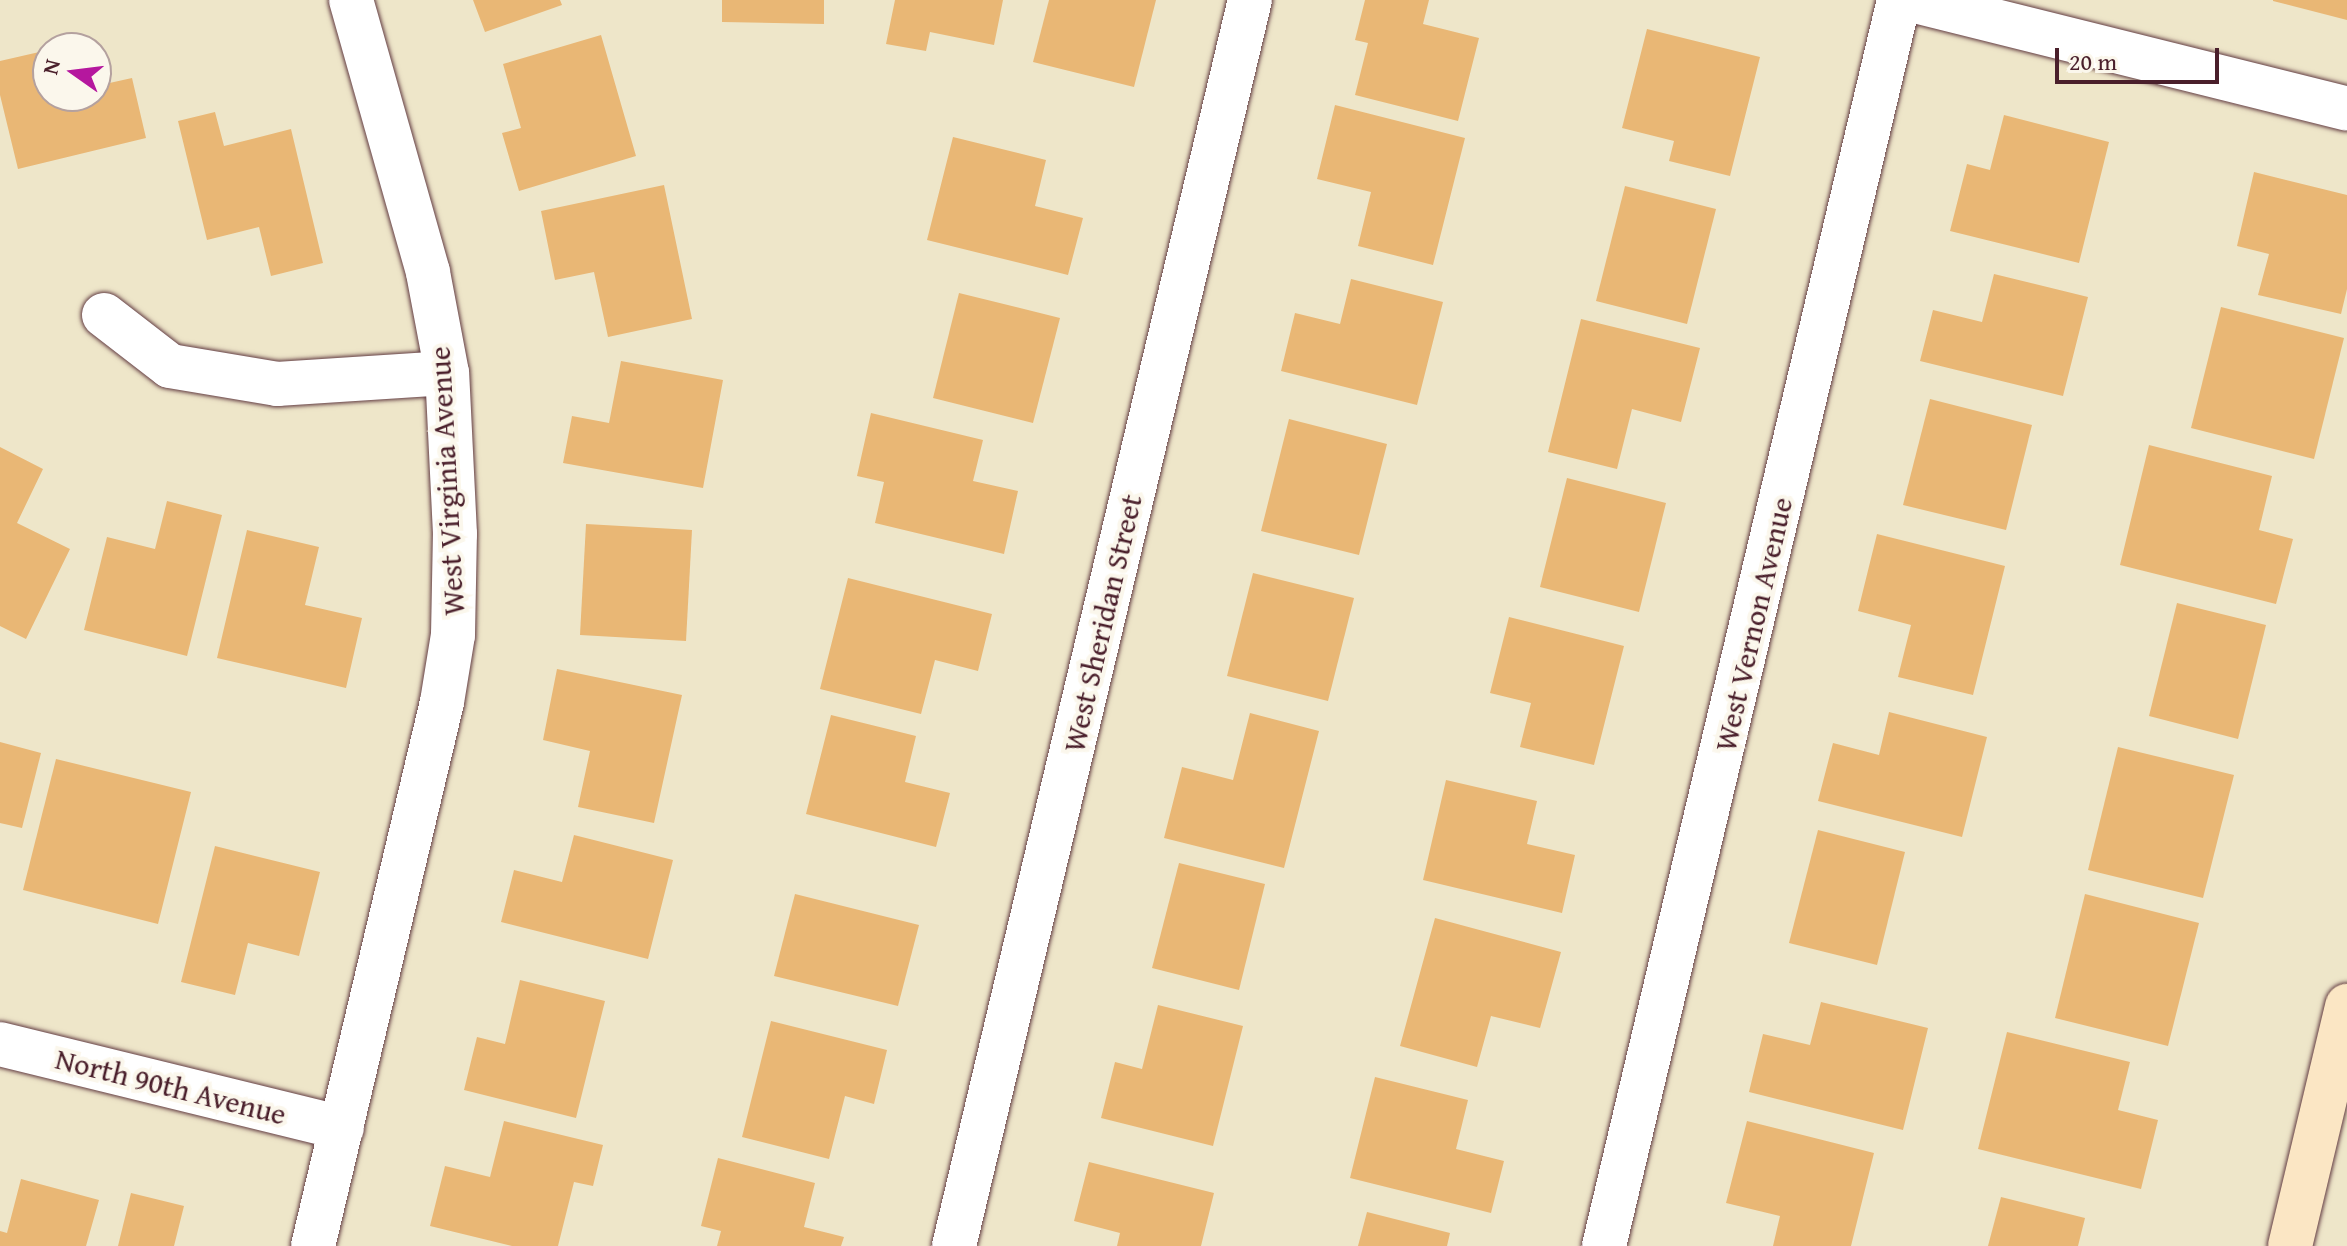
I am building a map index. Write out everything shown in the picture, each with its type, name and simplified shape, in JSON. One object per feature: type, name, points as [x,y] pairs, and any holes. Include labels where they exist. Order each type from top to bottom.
[{"type":"street","name":"West Virginia Avenue","points":[[313,1246],[453,635],[455,534],[447,373],[417,228],[351,0]]},
{"type":"street","name":"West Sheridan Street","points":[[954,1246],[1250,0]]},
{"type":"street","name":"West Vernon Avenue","points":[[1604,1246],[1899,0]]},
{"type":"street","points":[[1911,0],[2347,109]]},
{"type":"street","points":[[104,315],[170,366],[277,384],[447,373]]},
{"type":"street","points":[[2290,1246],[2347,1006]]},
{"type":"street","name":"North 90th Avenue","points":[[0,1044],[342,1128]]},
{"type":"building","points":[[473,0],[560,0],[562,5],[485,32]]},
{"type":"building","points":[[722,0],[824,0],[824,24],[722,22]]},
{"type":"building","points":[[895,0],[1003,0],[994,45],[930,32],[926,51],[886,44]]},
{"type":"building","points":[[1049,0],[1156,0],[1134,87],[1033,62]]},
{"type":"building","points":[[1365,0],[1429,0],[1423,24],[1479,38],[1458,121],[1355,95],[1368,43],[1355,40]]},
{"type":"building","points":[[2347,0],[2347,20],[2273,1]]},
{"type":"building","points":[[1647,29],[1760,57],[1730,176],[1669,161],[1674,141],[1622,128]]},
{"type":"building","points":[[601,35],[636,156],[519,191],[502,133],[521,128],[503,64]]},
{"type":"building","points":[[32,54],[32,112],[112,112],[112,82],[132,78],[146,138],[18,169],[0,95],[0,61]]},
{"type":"building","points":[[1335,105],[1465,138],[1433,265],[1358,246],[1371,192],[1317,179]]},
{"type":"building","points":[[215,112],[224,146],[291,129],[323,263],[271,276],[259,227],[207,240],[178,121]]},
{"type":"building","points":[[2004,115],[2109,142],[2079,263],[1950,231],[1967,164],[1990,170]]},
{"type":"building","points":[[953,137],[1046,160],[1035,206],[1083,218],[1068,275],[927,240]]},
{"type":"building","points":[[2254,172],[2347,195],[2347,289],[2341,314],[2258,295],[2269,254],[2237,246]]},
{"type":"building","points":[[664,185],[692,319],[608,337],[594,272],[555,280],[541,211]]},
{"type":"building","points":[[1625,186],[1716,209],[1687,324],[1596,301]]},
{"type":"building","points":[[1994,274],[2088,297],[2063,396],[1920,361],[1933,310],[1982,322]]},
{"type":"building","points":[[1351,279],[1443,302],[1417,405],[1281,371],[1295,313],[1340,324]]},
{"type":"building","points":[[959,293],[1060,318],[1033,423],[933,398]]},
{"type":"building","points":[[2221,307],[2344,338],[2314,459],[2191,428]]},
{"type":"building","points":[[1581,319],[1700,348],[1681,422],[1632,409],[1617,469],[1548,452]]},
{"type":"building","points":[[621,361],[723,380],[703,488],[563,463],[572,416],[609,423]]},
{"type":"building","points":[[1930,399],[2032,425],[2006,530],[1903,505]]},
{"type":"building","points":[[871,413],[983,440],[973,481],[1018,491],[1004,554],[875,523],[884,482],[857,476]]},
{"type":"building","points":[[1289,419],[1387,444],[1359,555],[1261,531]]},
{"type":"building","points":[[2149,445],[2272,476],[2259,530],[2293,539],[2276,604],[2120,565]]},
{"type":"building","points":[[0,447],[43,469],[17,523],[70,549],[26,639],[0,626]]},
{"type":"building","points":[[1567,478],[1666,503],[1639,612],[1540,587]]},
{"type":"building","points":[[167,501],[222,515],[187,656],[84,630],[107,537],[155,549]]},
{"type":"building","points":[[586,524],[692,530],[686,641],[580,635]]},
{"type":"building","points":[[247,530],[319,547],[305,605],[362,618],[346,688],[217,658]]},
{"type":"building","points":[[1877,534],[2005,566],[1973,695],[1898,677],[1911,625],[1858,611]]},
{"type":"building","points":[[1253,573],[1354,598],[1328,701],[1227,676]]},
{"type":"building","points":[[848,578],[992,614],[978,671],[935,660],[921,714],[820,689]]},
{"type":"building","points":[[2177,603],[2266,625],[2238,739],[2149,716]]},
{"type":"building","points":[[1509,617],[1624,646],[1594,765],[1520,747],[1531,703],[1490,693]]},
{"type":"building","points":[[557,669],[682,695],[654,823],[578,807],[590,751],[543,740]]},
{"type":"building","points":[[1889,712],[1987,737],[1962,837],[1818,801],[1833,743],[1879,755]]},
{"type":"building","points":[[1250,713],[1319,731],[1284,868],[1164,838],[1182,767],[1233,780]]},
{"type":"building","points":[[831,715],[916,736],[905,782],[950,793],[936,847],[806,814]]},
{"type":"building","points":[[0,742],[41,753],[22,828],[0,823]]},
{"type":"building","points":[[2118,747],[2234,775],[2203,898],[2088,870]]},
{"type":"building","points":[[56,759],[191,792],[158,924],[23,890]]},
{"type":"building","points":[[1446,780],[1537,801],[1527,844],[1575,855],[1562,913],[1423,880]]},
{"type":"building","points":[[1818,830],[1905,852],[1877,965],[1789,943]]},
{"type":"building","points":[[574,835],[673,860],[648,959],[501,922],[514,870],[562,882]]},
{"type":"building","points":[[215,846],[320,872],[299,956],[248,943],[235,995],[181,982]]},
{"type":"building","points":[[1179,863],[1265,884],[1239,990],[1152,968]]},
{"type":"building","points":[[795,894],[919,925],[898,1006],[774,976]]},
{"type":"building","points":[[2085,894],[2199,923],[2168,1046],[2055,1018]]},
{"type":"building","points":[[1435,918],[1561,952],[1540,1028],[1491,1016],[1477,1067],[1400,1046]]},
{"type":"building","points":[[520,980],[605,1001],[576,1118],[464,1090],[477,1037],[505,1044]]},
{"type":"building","points":[[1821,1002],[1928,1028],[1903,1130],[1749,1092],[1763,1034],[1810,1045]]},
{"type":"building","points":[[1158,1005],[1243,1026],[1213,1146],[1101,1118],[1115,1062],[1142,1069]]},
{"type":"building","points":[[771,1021],[887,1050],[874,1104],[845,1096],[829,1159],[742,1137]]},
{"type":"building","points":[[2007,1032],[2130,1062],[2118,1110],[2158,1120],[2141,1189],[1978,1149]]},
{"type":"building","points":[[1375,1077],[1468,1100],[1456,1149],[1504,1161],[1491,1213],[1350,1178]]},
{"type":"building","points":[[504,1121],[603,1145],[593,1186],[574,1182],[558,1246],[512,1246],[430,1226],[445,1166],[490,1177]]},
{"type":"building","points":[[1747,1121],[1874,1153],[1851,1246],[1773,1246],[1780,1216],[1726,1203]]},
{"type":"building","points":[[718,1158],[815,1183],[804,1227],[844,1237],[841,1246],[717,1246],[721,1231],[701,1226]]},
{"type":"building","points":[[1089,1162],[1214,1193],[1201,1246],[1117,1246],[1120,1233],[1074,1221]]},
{"type":"building","points":[[21,1179],[99,1200],[86,1246],[0,1246],[0,1231],[7,1233]]},
{"type":"building","points":[[131,1193],[184,1206],[174,1246],[118,1246]]},
{"type":"building","points":[[2001,1197],[2085,1218],[2078,1246],[1988,1246]]},
{"type":"building","points":[[1367,1212],[1450,1233],[1447,1246],[1358,1246]]}]
